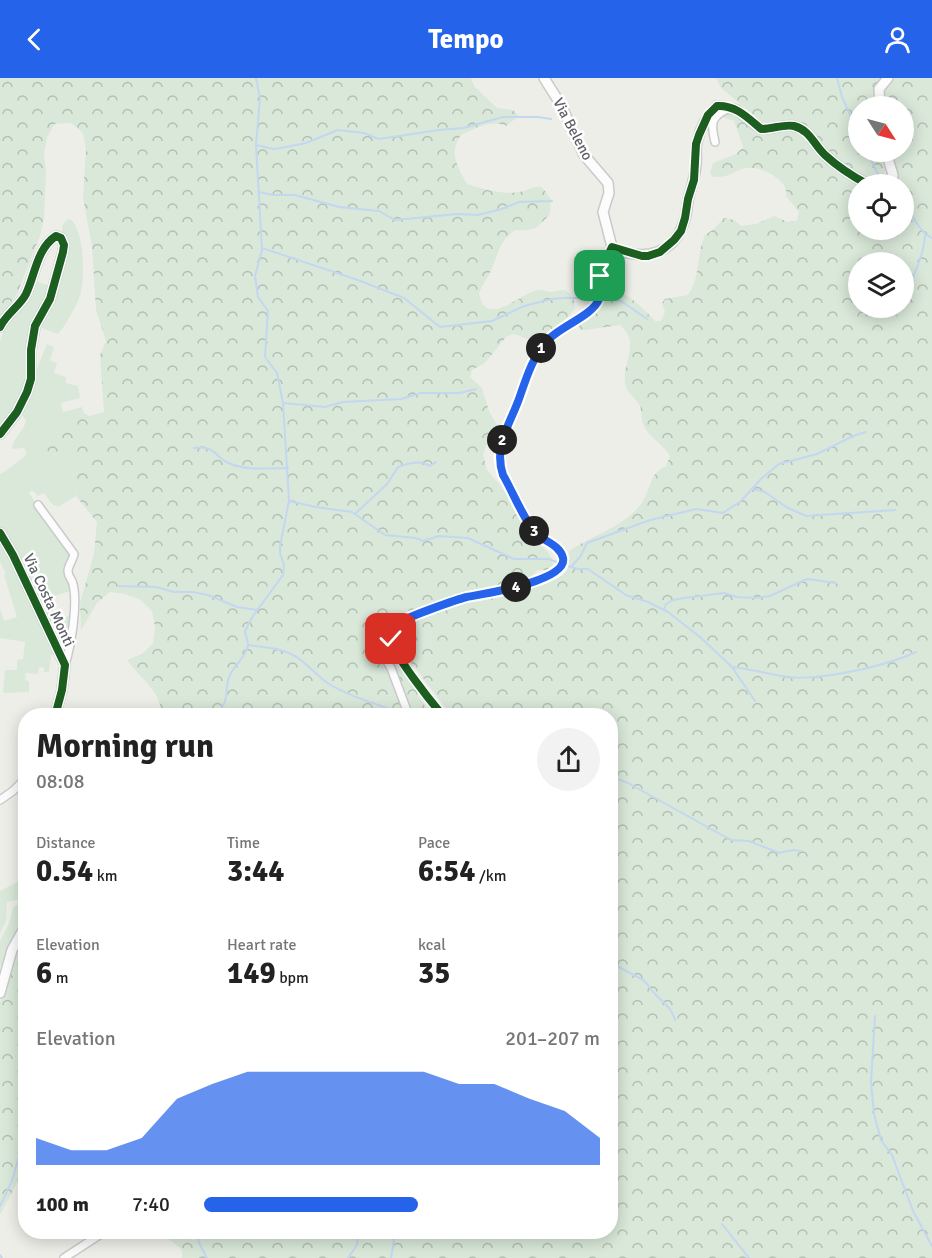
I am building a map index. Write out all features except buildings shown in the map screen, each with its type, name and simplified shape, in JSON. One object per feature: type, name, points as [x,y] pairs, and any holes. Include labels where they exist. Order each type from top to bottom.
[{"type":"street","name":"Via Beleno","points":[[544,78],[561,105],[584,155],[608,183],[609,193],[603,212],[612,247]]},
{"type":"street","points":[[879,96],[879,89],[888,78]]},
{"type":"street","points":[[406,708],[391,668],[379,648],[382,634],[390,625],[464,598],[522,585],[554,574],[562,566],[564,561],[560,551],[537,535],[529,525],[503,475],[500,467],[500,451],[506,428],[520,397],[531,363],[547,340],[596,306],[602,270],[612,247],[648,256],[660,252],[681,231],[694,180],[696,144],[708,115],[717,106],[730,108],[743,114],[761,129],[792,125],[806,133],[822,153],[850,174]]},
{"type":"street","points":[[715,142],[712,128],[714,118],[718,113],[730,108]]},
{"type":"street","points":[[0,327],[26,293],[41,253],[51,239],[56,236],[61,238],[63,252],[50,299],[35,326],[31,379],[17,412],[0,434]]},
{"type":"street","points":[[38,504],[74,554],[67,569],[73,584],[74,601],[70,647],[65,665]]},
{"type":"street","name":"Via Costa Monti","points":[[0,533],[18,564],[65,665],[57,708]]},
{"type":"street","points":[[408,617],[399,622],[393,630],[391,642],[414,680],[437,708]]},
{"type":"street","points":[[0,800],[18,786]]},
{"type":"street","points":[[0,993],[12,950],[18,939]]},
{"type":"street","points":[[64,1258],[93,1239]]},
{"type":"green space","points":[[0,78],[471,78],[474,86],[497,108],[513,110],[519,116],[506,126],[489,124],[462,134],[455,147],[455,153],[457,165],[467,184],[506,193],[542,187],[551,199],[550,214],[538,226],[527,230],[515,230],[505,239],[479,293],[482,303],[488,308],[495,309],[537,290],[551,292],[565,290],[575,303],[575,309],[543,337],[530,340],[513,334],[506,337],[485,363],[472,370],[470,377],[482,388],[489,411],[497,425],[496,433],[483,454],[487,470],[502,487],[535,541],[552,558],[553,566],[546,570],[537,570],[523,581],[491,586],[399,615],[388,620],[381,627],[376,637],[377,649],[384,664],[403,672],[427,708],[161,708],[154,692],[127,660],[142,654],[153,643],[155,627],[152,611],[141,600],[126,594],[110,592],[97,603],[81,630],[80,603],[94,554],[97,522],[76,496],[72,473],[79,462],[71,457],[48,452],[46,447],[72,418],[84,413],[89,416],[104,412],[100,355],[106,341],[96,310],[92,246],[83,198],[86,149],[83,133],[71,123],[54,124],[47,138],[44,154],[46,170],[44,219],[40,236],[17,294],[0,319]]},
{"type":"green space","points":[[716,78],[883,78],[873,91],[873,96],[848,96],[848,162],[882,162],[886,174],[859,174],[840,163],[828,153],[816,136],[794,122],[786,120],[762,122],[721,88]]},
{"type":"green space","points":[[895,78],[932,78],[932,1258],[182,1258],[182,1250],[169,1239],[618,1239],[618,708],[446,708],[397,644],[398,629],[407,622],[463,602],[491,598],[547,583],[570,559],[569,551],[617,525],[634,512],[641,504],[656,473],[666,466],[670,456],[645,429],[640,406],[626,387],[625,370],[630,347],[627,332],[620,325],[585,330],[579,329],[579,324],[598,306],[604,291],[608,288],[640,305],[655,321],[661,321],[665,312],[662,303],[665,299],[688,295],[697,273],[700,250],[705,235],[724,218],[734,220],[742,226],[756,224],[774,216],[788,222],[797,221],[799,212],[786,196],[784,185],[767,172],[748,168],[723,177],[712,176],[710,172],[713,163],[736,154],[743,147],[734,121],[722,117],[730,112],[761,133],[788,130],[798,132],[834,171],[848,180],[848,240],[914,240],[914,174],[897,174],[894,162],[914,162],[914,96],[885,96],[886,90]]},
{"type":"green space","points":[[70,219],[79,234],[83,258],[81,294],[67,322],[58,334],[39,327],[63,238],[62,227]]},
{"type":"green space","points":[[36,281],[47,285],[49,290],[41,312],[30,370],[19,400],[0,430],[0,342],[11,318]]},
{"type":"green space","points":[[47,344],[54,347],[50,360],[57,363],[54,373],[66,377],[66,383],[78,386],[80,398],[61,403],[63,412],[82,407],[84,413],[69,421],[56,433],[53,455],[71,456],[80,462],[72,473],[76,496],[58,507],[52,504],[44,493],[38,496],[32,490],[29,493],[70,557],[66,573],[70,591],[52,597],[51,600],[57,618],[71,616],[66,656],[16,555],[0,528],[0,474],[27,453],[24,448],[12,449],[26,421],[20,411]]},
{"type":"green space","points":[[0,538],[56,654],[51,655],[49,672],[44,672],[44,668],[39,667],[38,674],[26,673],[25,680],[29,681],[29,692],[3,693],[5,670],[17,670],[17,660],[23,659],[25,642],[0,638],[0,609],[4,621],[17,617],[4,575],[6,573],[0,562]]},
{"type":"green space","points":[[18,882],[18,900],[7,902],[6,921],[0,933],[0,891]]},
{"type":"green space","points":[[17,905],[18,935],[3,965],[0,966],[0,941],[13,908]]},
{"type":"green space","points":[[18,945],[18,1181],[0,1215],[0,1003],[7,982],[9,964]]},
{"type":"waterway","points":[[221,708],[226,699],[228,679],[247,649],[245,631],[253,616],[283,575],[284,565],[280,546],[289,501],[283,403],[277,373],[265,357],[268,311],[258,297],[255,276],[262,250],[256,145],[260,98],[256,78]]},
{"type":"waterway","points":[[837,78],[848,110]]},
{"type":"waterway","points":[[256,145],[273,149],[281,148],[306,143],[338,130],[364,133],[379,139],[463,128],[503,117],[551,119]]},
{"type":"waterway","points":[[872,162],[878,174]]},
{"type":"waterway","points":[[259,192],[273,195],[295,195],[339,207],[379,211],[395,220],[457,214],[478,215],[519,202],[552,201]]},
{"type":"waterway","points":[[914,219],[919,227],[932,238]]},
{"type":"waterway","points":[[914,275],[923,249],[925,233]]},
{"type":"waterway","points":[[262,248],[404,298],[440,327],[492,321],[524,306],[552,299],[596,298]]},
{"type":"waterway","points":[[602,298],[621,301],[647,319]]},
{"type":"waterway","points":[[283,403],[325,407],[343,402],[401,399],[421,393],[460,393],[476,389]]},
{"type":"waterway","points":[[571,567],[580,557],[587,543],[650,520],[696,509],[723,513],[741,501],[761,479],[779,464],[817,454],[866,432]]},
{"type":"waterway","points":[[194,448],[207,448],[225,461],[245,468],[288,468]]},
{"type":"waterway","points":[[356,513],[387,484],[398,467],[410,463],[430,466],[436,462]]},
{"type":"waterway","points":[[752,489],[765,492],[786,507],[806,516],[895,510]]},
{"type":"waterway","points":[[289,501],[352,512],[385,535],[416,538],[423,541],[439,536],[468,538],[514,559],[548,559],[577,569],[588,569],[626,595],[668,612],[700,637],[732,667],[755,701]]},
{"type":"waterway","points":[[664,609],[666,604],[673,600],[724,593],[737,597],[770,596],[807,579],[836,583]]},
{"type":"waterway","points":[[118,586],[156,587],[174,592],[193,592],[208,595],[237,607],[257,610]]},
{"type":"waterway","points":[[248,645],[288,653],[338,689],[387,708]]},
{"type":"waterway","points":[[732,667],[787,677],[817,677],[871,667],[916,652]]},
{"type":"waterway","points":[[618,779],[731,840],[749,841],[779,853],[801,851]]},
{"type":"waterway","points":[[618,966],[645,982],[669,1008],[675,1020]]},
{"type":"waterway","points":[[875,1016],[871,1082],[874,1114],[881,1140],[892,1155],[913,1211],[932,1246]]},
{"type":"waterway","points":[[0,1206],[12,1181],[18,1160]]},
{"type":"waterway","points":[[722,1224],[749,1258]]},
{"type":"waterway","points":[[198,1239],[207,1258]]},
{"type":"waterway","points":[[348,1258],[357,1245],[357,1239]]},
{"type":"waterway","points":[[391,1258],[393,1239]]},
{"type":"cycle path","points":[[437,708],[397,654],[391,638],[394,628],[408,617],[464,598],[531,583],[555,573],[562,567],[563,560],[560,552],[532,529],[508,486],[499,458],[504,435],[538,351],[555,334],[588,313],[599,300],[601,272],[612,247],[648,256],[660,252],[681,231],[694,180],[696,144],[708,115],[717,106],[724,106],[741,113],[761,129],[786,126],[799,128],[808,134],[821,151],[850,174]]},
{"type":"cycle path","points":[[0,327],[26,294],[45,247],[56,236],[61,238],[64,245],[63,252],[50,299],[35,326],[31,350],[31,379],[27,392],[17,412],[0,434]]},
{"type":"cycle path","points":[[0,533],[13,555],[65,665],[57,708]]},
{"type":"route","points":[[391,639],[393,630],[399,622],[408,617],[464,598],[522,585],[554,574],[562,566],[564,561],[560,551],[537,535],[529,525],[503,475],[499,458],[506,428],[520,397],[531,363],[547,340],[556,332],[596,306],[600,292],[600,276]]}]
